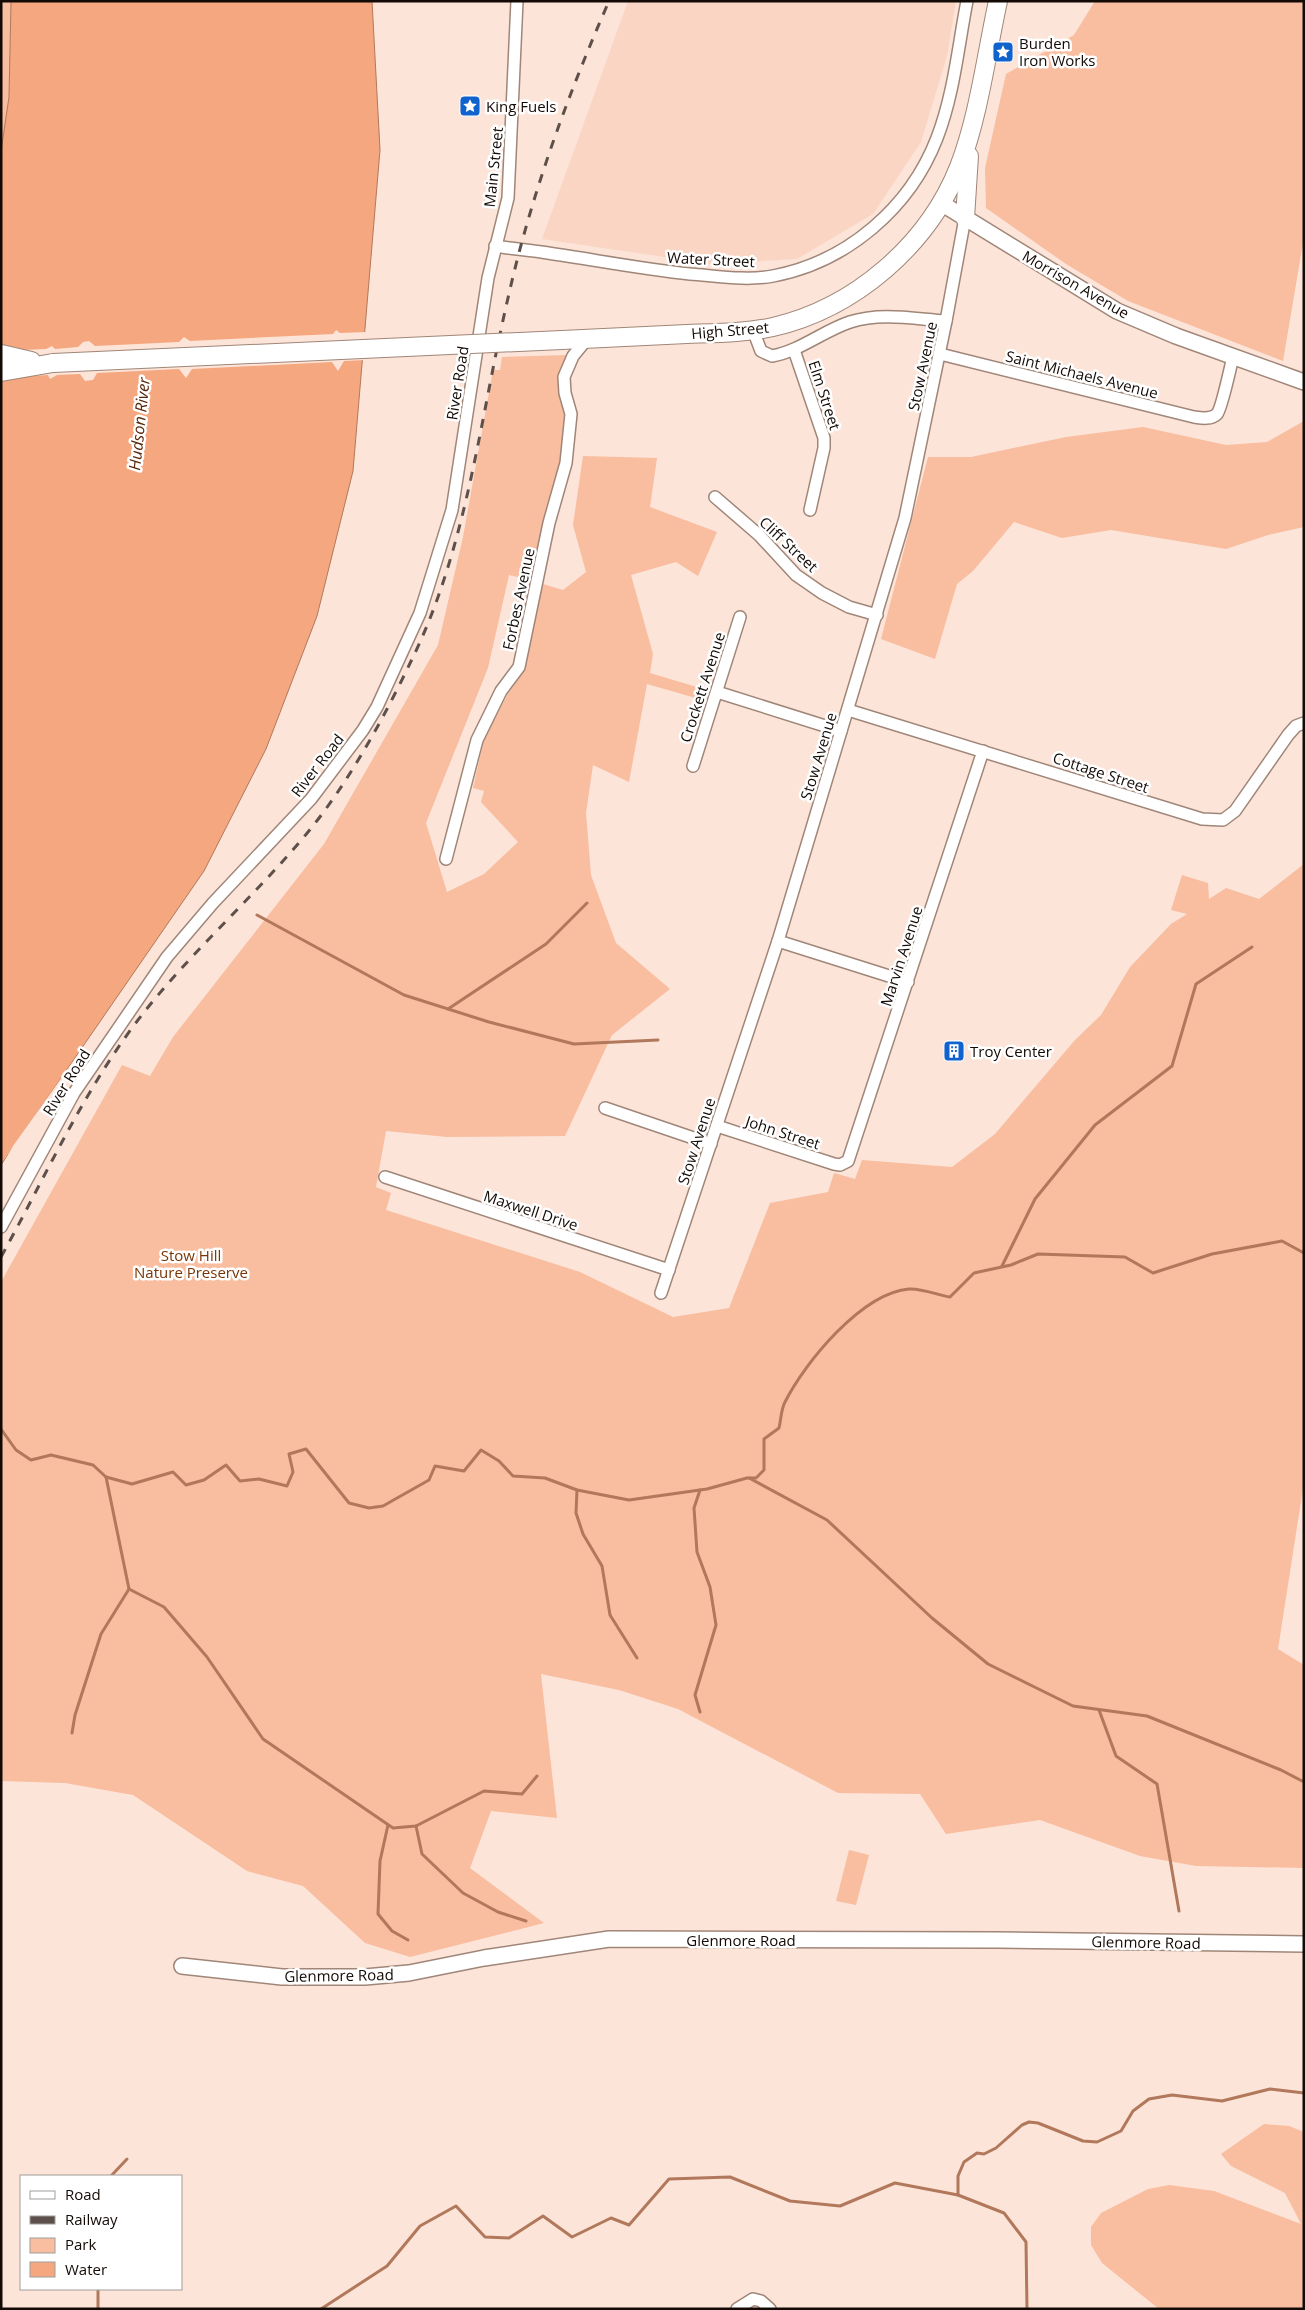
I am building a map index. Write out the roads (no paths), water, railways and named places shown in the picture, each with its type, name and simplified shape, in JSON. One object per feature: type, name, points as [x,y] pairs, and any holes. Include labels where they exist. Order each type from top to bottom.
[{"type":"highway","points":[[1,355],[31,362]]},
{"type":"main road","name":"High Street","points":[[53,363],[753,330],[774,327],[812,314],[868,284],[912,242],[940,203],[958,169],[970,132],[998,1]]},
{"type":"main road","points":[[965,218],[970,132]]},
{"type":"main road","points":[[1,362],[53,363]]},
{"type":"main road","points":[[1,372],[53,363]]},
{"type":"street","name":"Main Street","points":[[495,246],[508,198],[517,1]]},
{"type":"street","name":"Water Street","points":[[495,246],[640,269],[728,277],[771,276],[800,270],[820,262],[846,248],[880,222],[894,208],[924,164],[937,140],[950,98],[967,1]]},
{"type":"street","name":"Morrison Avenue","points":[[940,203],[1117,311],[1233,357],[1304,382]]},
{"type":"street","name":"Stow Avenue","points":[[662,1292],[778,941],[905,518],[940,354],[965,218]]},
{"type":"street","name":"River Road","points":[[1,1227],[74,1093],[135,1001],[167,957],[208,909],[311,799],[347,753],[377,707],[420,613],[452,510],[495,246]]},
{"type":"street","points":[[753,330],[758,345],[765,355],[772,356],[794,350],[860,319],[888,316],[946,321]]},
{"type":"street","name":"Forbes Avenue","points":[[446,860],[477,740],[501,691],[519,667],[549,523],[566,463],[571,414],[565,394],[564,377],[573,356],[587,339]]},
{"type":"street","name":"Elm Street","points":[[794,350],[824,443],[810,510]]},
{"type":"street","name":"Saint Michaels Avenue","points":[[940,354],[1194,417],[1210,418],[1217,414],[1233,357]]},
{"type":"street","name":"Cliff Street","points":[[715,497],[759,535],[796,575],[822,593],[849,607],[877,615]]},
{"type":"street","name":"Crockett Avenue","points":[[693,766],[740,617]]},
{"type":"street","points":[[716,692],[841,731]]},
{"type":"street","name":"Cottage Street","points":[[848,710],[1202,819],[1223,820],[1235,811],[1288,735],[1296,726],[1304,723]]},
{"type":"street","name":"Marvin Avenue","points":[[840,1165],[850,1156],[983,752]]},
{"type":"street","points":[[778,941],[908,982]]},
{"type":"street","points":[[605,1108],[711,1144]]},
{"type":"street","name":"John Street","points":[[717,1126],[840,1165]]},
{"type":"street","name":"Maxwell Drive","points":[[384,1177],[669,1270]]},
{"type":"street","name":"Glenmore Road","points":[[182,1966],[282,1977],[365,1977],[409,1972],[491,1957],[609,1940],[997,1940],[1304,1944]]},
{"type":"street","points":[[737,2309],[753,2299],[761,2301],[770,2309]]},
{"type":"water","name":"Hudson River","points":[[11,1],[372,1],[380,150],[353,471],[317,616],[266,749],[204,871],[1,1165],[1,151],[9,97]]},
{"type":"waterway","points":[[448,1009],[546,944],[587,903]]},
{"type":"waterway","points":[[257,915],[404,995],[489,1022],[574,1044],[658,1040]]},
{"type":"waterway","points":[[1002,1266],[1035,1199],[1095,1125],[1172,1066],[1196,984],[1252,947]]},
{"type":"waterway","points":[[1,1429],[16,1450],[31,1460],[51,1455],[93,1465],[106,1477],[132,1484],[173,1472],[186,1485],[204,1480],[226,1465],[240,1481],[259,1479],[287,1486],[293,1472],[289,1454],[306,1449],[349,1503],[369,1508],[383,1506],[429,1480],[435,1466],[464,1471],[481,1450],[499,1461],[513,1476],[545,1478],[577,1490],[629,1500],[707,1489],[747,1478],[756,1478],[764,1470],[764,1439],[779,1428],[784,1405],[806,1368],[837,1332],[854,1316],[891,1293],[914,1289],[950,1297],[974,1273],[1011,1265],[1038,1254],[1125,1257],[1153,1273],[1212,1254],[1282,1241],[1304,1253]]},
{"type":"waterway","points":[[106,1477],[129,1589],[164,1607],[207,1657],[263,1739],[393,1828],[416,1826],[484,1791],[522,1794],[537,1776]]},
{"type":"waterway","points":[[749,1478],[827,1520],[932,1618],[988,1664],[1073,1706],[1147,1716],[1281,1770],[1304,1782]]},
{"type":"waterway","points":[[577,1490],[576,1513],[583,1534],[602,1566],[610,1615],[637,1658]]},
{"type":"waterway","points":[[700,1490],[694,1508],[697,1552],[710,1587],[716,1625],[695,1695],[700,1712]]},
{"type":"waterway","points":[[72,1733],[75,1715],[101,1634],[129,1589]]},
{"type":"waterway","points":[[1099,1710],[1116,1756],[1157,1784],[1179,1911]]},
{"type":"waterway","points":[[388,1825],[380,1861],[378,1914],[392,1931],[408,1940]]},
{"type":"waterway","points":[[416,1826],[422,1854],[463,1893],[498,1912],[526,1921]]},
{"type":"waterway","points":[[958,2195],[958,2176],[964,2162],[977,2153],[984,2154],[996,2148],[1022,2125],[1029,2122],[1038,2123],[1083,2141],[1097,2142],[1121,2131],[1133,2111],[1149,2099],[1172,2095],[1222,2101],[1270,2089],[1304,2093]]},
{"type":"waterway","points":[[112,2175],[127,2159]]},
{"type":"waterway","points":[[321,2309],[387,2266],[420,2226],[456,2206],[485,2237],[509,2238],[543,2216],[572,2237],[611,2218],[629,2225],[669,2179],[730,2177],[790,2201],[840,2206],[895,2183],[958,2195],[1004,2213],[1026,2242],[1027,2309]]},
{"type":"waterway","points":[[98,2290],[98,2309]]},
{"type":"railway","points":[[1,1257],[86,1099],[124,1039],[184,965],[308,832],[353,769],[392,700],[414,655],[448,568],[460,524],[508,298],[539,184],[579,73],[609,1]]},
{"type":"place","name":"Burden Iron Works","points":[[1003,52]]},
{"type":"place","name":"King Fuels","points":[[470,106]]},
{"type":"place","name":"Troy Center","points":[[954,1051]]},
{"type":"park label","name":"Stow Hill Nature Preserve","points":[[191,1264]]}]
